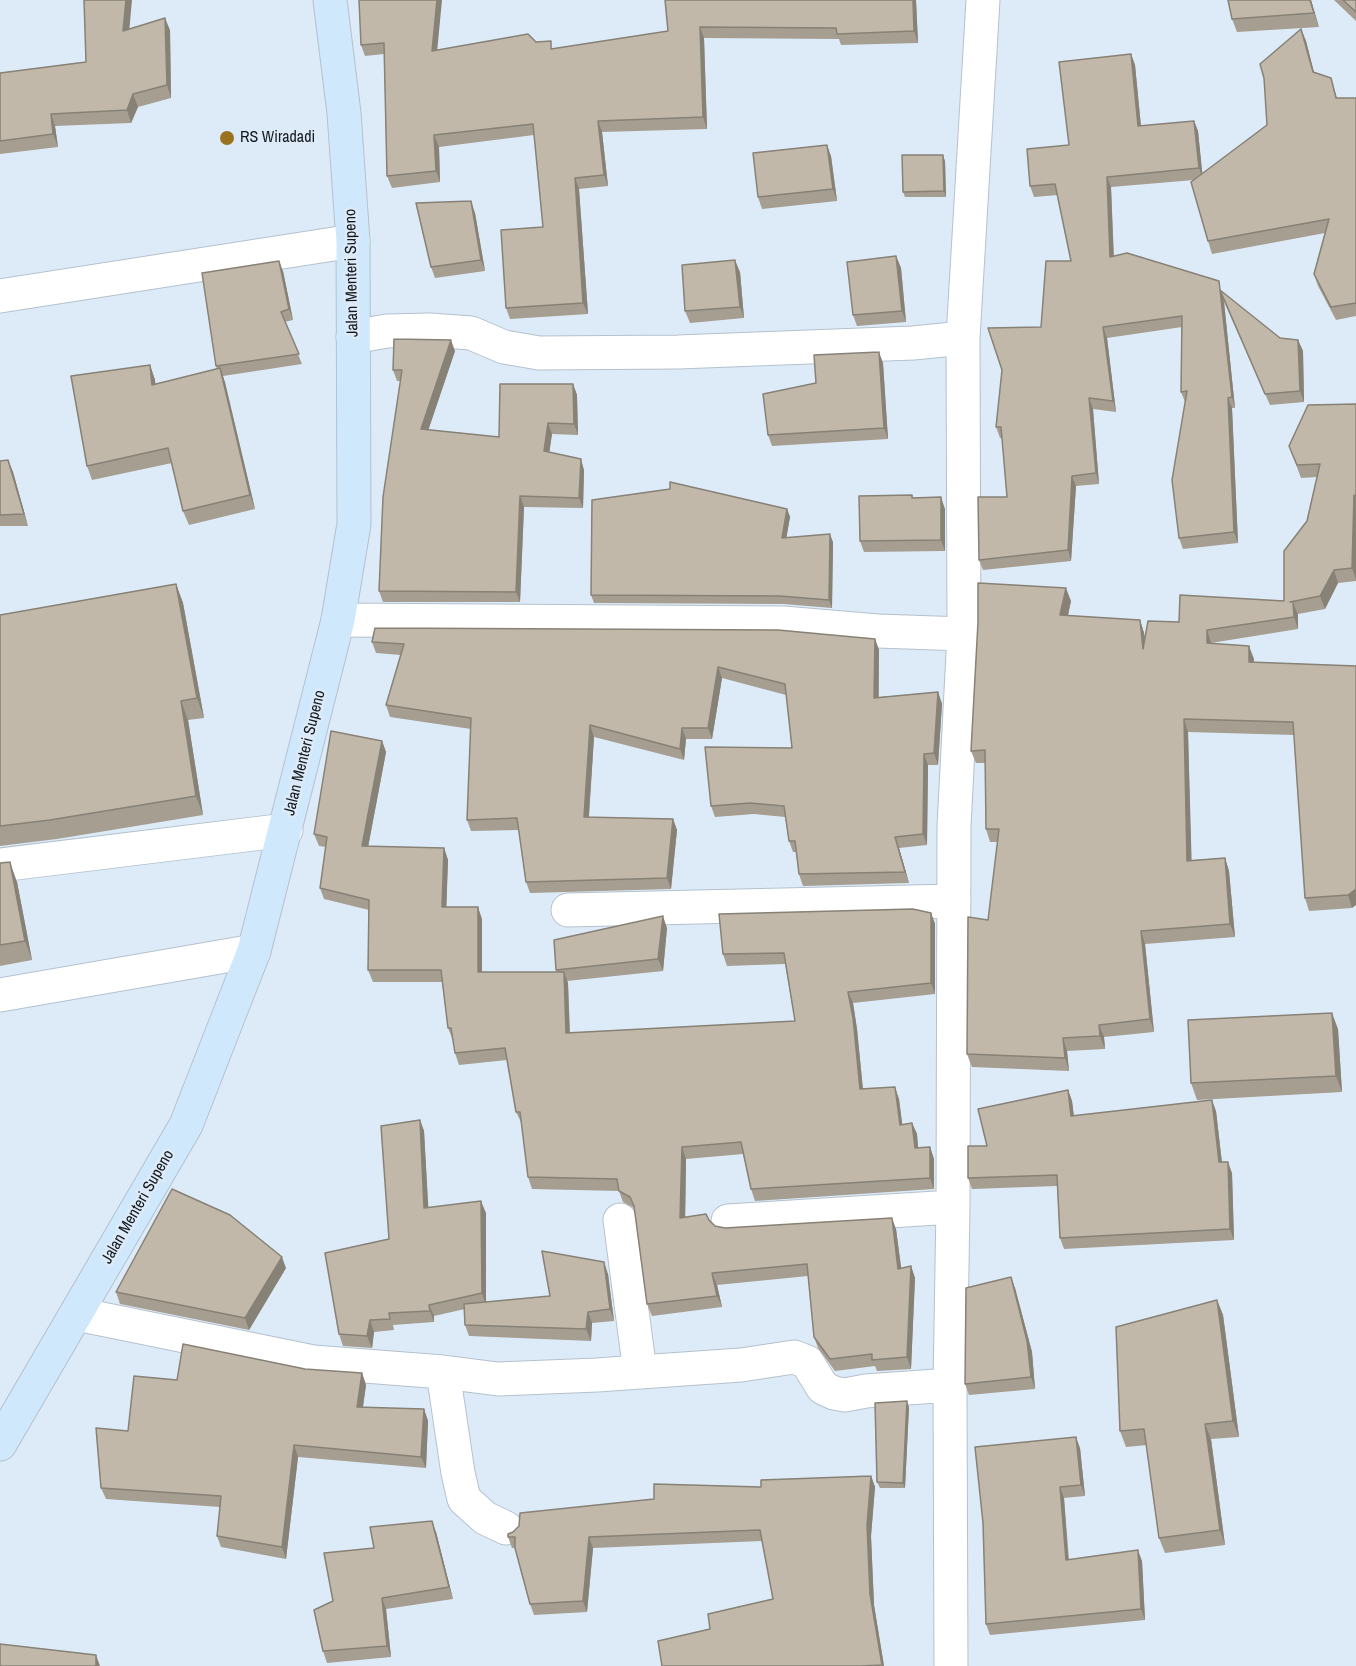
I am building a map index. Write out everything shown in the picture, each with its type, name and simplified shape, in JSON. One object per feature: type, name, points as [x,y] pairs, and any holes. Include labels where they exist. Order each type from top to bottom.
[{"type":"main road","name":"Jalan Menteri Supeno","points":[[0,1444],[186,1125],[254,951],[339,620],[354,524],[353,241],[344,113],[330,0]]},
{"type":"street","points":[[951,1666],[950,1385],[954,826],[964,634],[963,338],[983,0]]},
{"type":"street","points":[[0,296],[353,241]]},
{"type":"street","points":[[353,337],[387,331],[430,330],[471,333],[504,347],[539,353],[678,352],[901,343],[963,338]]},
{"type":"street","points":[[339,620],[783,623],[878,631],[964,634]]},
{"type":"street","points":[[0,865],[286,830]]},
{"type":"street","points":[[568,910],[954,901]]},
{"type":"street","points":[[0,995],[254,951]]},
{"type":"street","points":[[728,1221],[953,1207]]},
{"type":"street","points":[[620,1220],[640,1372]]},
{"type":"street","points":[[77,1314],[313,1362],[443,1372],[498,1379],[741,1365],[794,1357],[807,1362],[823,1388],[845,1395],[866,1391],[950,1385]]},
{"type":"street","points":[[443,1372],[464,1499],[484,1518],[506,1528]]},
{"type":"building","points":[[84,0],[126,0],[123,31],[165,18],[167,85],[133,94],[127,110],[51,114],[53,134],[0,141],[0,73],[86,62]]},
{"type":"building","points":[[359,0],[437,0],[432,51],[528,34],[536,42],[551,41],[551,49],[668,31],[665,0],[913,0],[914,31],[837,34],[836,28],[700,27],[703,117],[598,121],[604,175],[575,178],[583,303],[506,308],[501,230],[543,227],[533,124],[434,135],[436,171],[387,176],[384,43],[361,45]]},
{"type":"building","points":[[1228,0],[1310,0],[1314,13],[1232,19]]},
{"type":"building","points":[[1343,0],[1356,0],[1356,12]]},
{"type":"building","points":[[1301,29],[1313,72],[1331,78],[1336,98],[1356,98],[1356,303],[1331,307],[1314,274],[1329,219],[1208,241],[1191,182],[1267,125],[1264,78],[1260,64]]},
{"type":"building","points":[[1131,54],[1138,126],[1194,121],[1199,168],[1107,177],[1110,257],[1127,253],[1219,281],[1232,397],[1228,398],[1234,532],[1179,538],[1172,480],[1187,391],[1181,392],[1182,316],[1103,327],[1113,401],[1089,398],[1096,473],[1072,476],[1068,550],[979,560],[978,497],[1007,497],[1001,427],[996,427],[1002,370],[988,328],[1041,327],[1046,261],[1071,261],[1055,184],[1030,186],[1027,149],[1069,145],[1059,62]]},
{"type":"building","points":[[827,145],[833,189],[758,197],[753,153]]},
{"type":"building","points":[[902,155],[943,155],[944,191],[903,192]]},
{"type":"building","points":[[471,201],[481,260],[431,267],[416,203]]},
{"type":"building","points":[[896,256],[902,311],[853,315],[847,262]]},
{"type":"building","points":[[735,260],[740,307],[685,311],[682,265]]},
{"type":"building","points":[[279,261],[289,309],[281,312],[299,354],[216,366],[202,273]]},
{"type":"building","points":[[1220,290],[1280,338],[1298,340],[1300,391],[1265,394]]},
{"type":"building","points":[[394,339],[451,340],[421,429],[499,437],[500,384],[573,384],[574,424],[548,423],[544,451],[581,459],[579,498],[520,496],[516,592],[379,591],[383,497],[402,370],[393,370]]},
{"type":"building","points":[[879,352],[884,428],[768,435],[763,394],[816,383],[814,355]]},
{"type":"building","points":[[150,365],[152,385],[220,368],[250,495],[183,511],[168,448],[87,466],[71,376]]},
{"type":"building","points":[[1356,404],[1356,498],[1354,495],[1352,568],[1334,570],[1320,596],[1290,602],[1293,602],[1294,617],[1207,630],[1207,643],[1249,646],[1249,662],[1356,666],[1356,889],[1348,895],[1305,898],[1293,722],[1184,719],[1187,861],[1225,858],[1230,924],[1141,931],[1150,1019],[1099,1025],[1100,1036],[1063,1038],[1065,1058],[967,1054],[968,917],[988,920],[999,829],[986,829],[985,750],[971,751],[978,583],[1066,588],[1060,615],[1140,620],[1143,649],[1148,621],[1179,622],[1180,595],[1284,601],[1284,551],[1307,521],[1320,464],[1297,465],[1289,446],[1308,405]]},
{"type":"building","points":[[8,460],[24,514],[0,515],[0,461]]},
{"type":"building","points":[[670,482],[787,509],[782,538],[830,534],[829,600],[780,596],[591,595],[592,500],[670,489]]},
{"type":"building","points":[[912,495],[912,498],[941,497],[941,540],[860,541],[859,496]]},
{"type":"building","points":[[176,584],[197,698],[181,701],[196,796],[0,826],[0,615]]},
{"type":"building","points":[[375,628],[778,630],[875,639],[874,698],[938,692],[934,753],[924,754],[923,834],[895,837],[905,872],[799,874],[795,841],[789,841],[784,806],[750,803],[711,806],[705,747],[792,748],[785,684],[718,667],[708,728],[682,728],[680,749],[590,725],[584,817],[673,819],[667,878],[526,882],[517,818],[467,820],[471,718],[386,705],[404,644],[372,642]]},
{"type":"building","points":[[331,731],[382,741],[362,846],[444,848],[442,907],[478,907],[478,972],[564,972],[566,1033],[795,1021],[784,953],[723,954],[719,914],[913,909],[931,913],[931,983],[848,992],[860,1089],[895,1087],[900,1125],[912,1123],[915,1148],[930,1147],[930,1178],[751,1189],[741,1142],[682,1147],[680,1218],[706,1214],[715,1226],[725,1228],[892,1218],[898,1269],[911,1266],[907,1357],[872,1360],[872,1354],[830,1359],[814,1337],[807,1264],[712,1273],[717,1296],[647,1304],[634,1206],[630,1197],[619,1191],[617,1179],[528,1177],[520,1112],[516,1112],[505,1048],[455,1053],[451,1028],[448,1028],[441,970],[368,970],[369,900],[320,888],[327,837],[314,834]]},
{"type":"building","points":[[10,862],[25,941],[0,945],[0,863]]},
{"type":"building","points":[[663,916],[658,959],[556,970],[554,940]]},
{"type":"building","points":[[1332,1013],[1336,1076],[1191,1083],[1188,1020]]},
{"type":"building","points":[[1068,1090],[1071,1116],[1212,1100],[1219,1162],[1228,1162],[1230,1229],[1060,1238],[1057,1175],[968,1178],[968,1146],[987,1146],[978,1109]]},
{"type":"building","points":[[420,1120],[424,1208],[481,1201],[482,1293],[429,1305],[430,1311],[389,1313],[390,1319],[370,1320],[367,1336],[339,1334],[325,1253],[389,1239],[381,1126]]},
{"type":"building","points":[[172,1189],[230,1215],[282,1257],[245,1318],[116,1292]]},
{"type":"building","points":[[542,1251],[604,1262],[610,1309],[588,1312],[586,1329],[465,1325],[464,1304],[550,1296]]},
{"type":"building","points":[[1011,1277],[1027,1341],[1031,1377],[965,1384],[966,1288]]},
{"type":"building","points":[[1217,1300],[1233,1421],[1205,1424],[1220,1530],[1159,1538],[1144,1429],[1120,1431],[1116,1327]]},
{"type":"building","points":[[183,1344],[305,1369],[362,1373],[357,1407],[424,1409],[421,1457],[294,1445],[282,1547],[217,1536],[221,1496],[101,1488],[96,1428],[128,1431],[134,1376],[177,1380]]},
{"type":"building","points":[[907,1401],[903,1483],[877,1482],[875,1403]]},
{"type":"building","points":[[1076,1437],[1081,1485],[1060,1487],[1066,1560],[1138,1550],[1141,1609],[986,1624],[983,1523],[975,1447]]},
{"type":"building","points":[[871,1476],[867,1525],[870,1594],[882,1665],[662,1666],[658,1641],[710,1629],[708,1614],[773,1599],[760,1530],[589,1537],[583,1601],[530,1604],[515,1548],[515,1537],[508,1537],[508,1534],[519,1526],[520,1513],[654,1499],[654,1484],[761,1487],[761,1480]]},
{"type":"building","points":[[432,1521],[449,1587],[382,1598],[387,1646],[323,1651],[314,1610],[333,1601],[324,1553],[374,1548],[370,1527]]},
{"type":"building","points":[[0,1644],[96,1655],[96,1666],[0,1666]]},
{"type":"place","name":"RS Wiradadi","points":[[227,138]]}]
